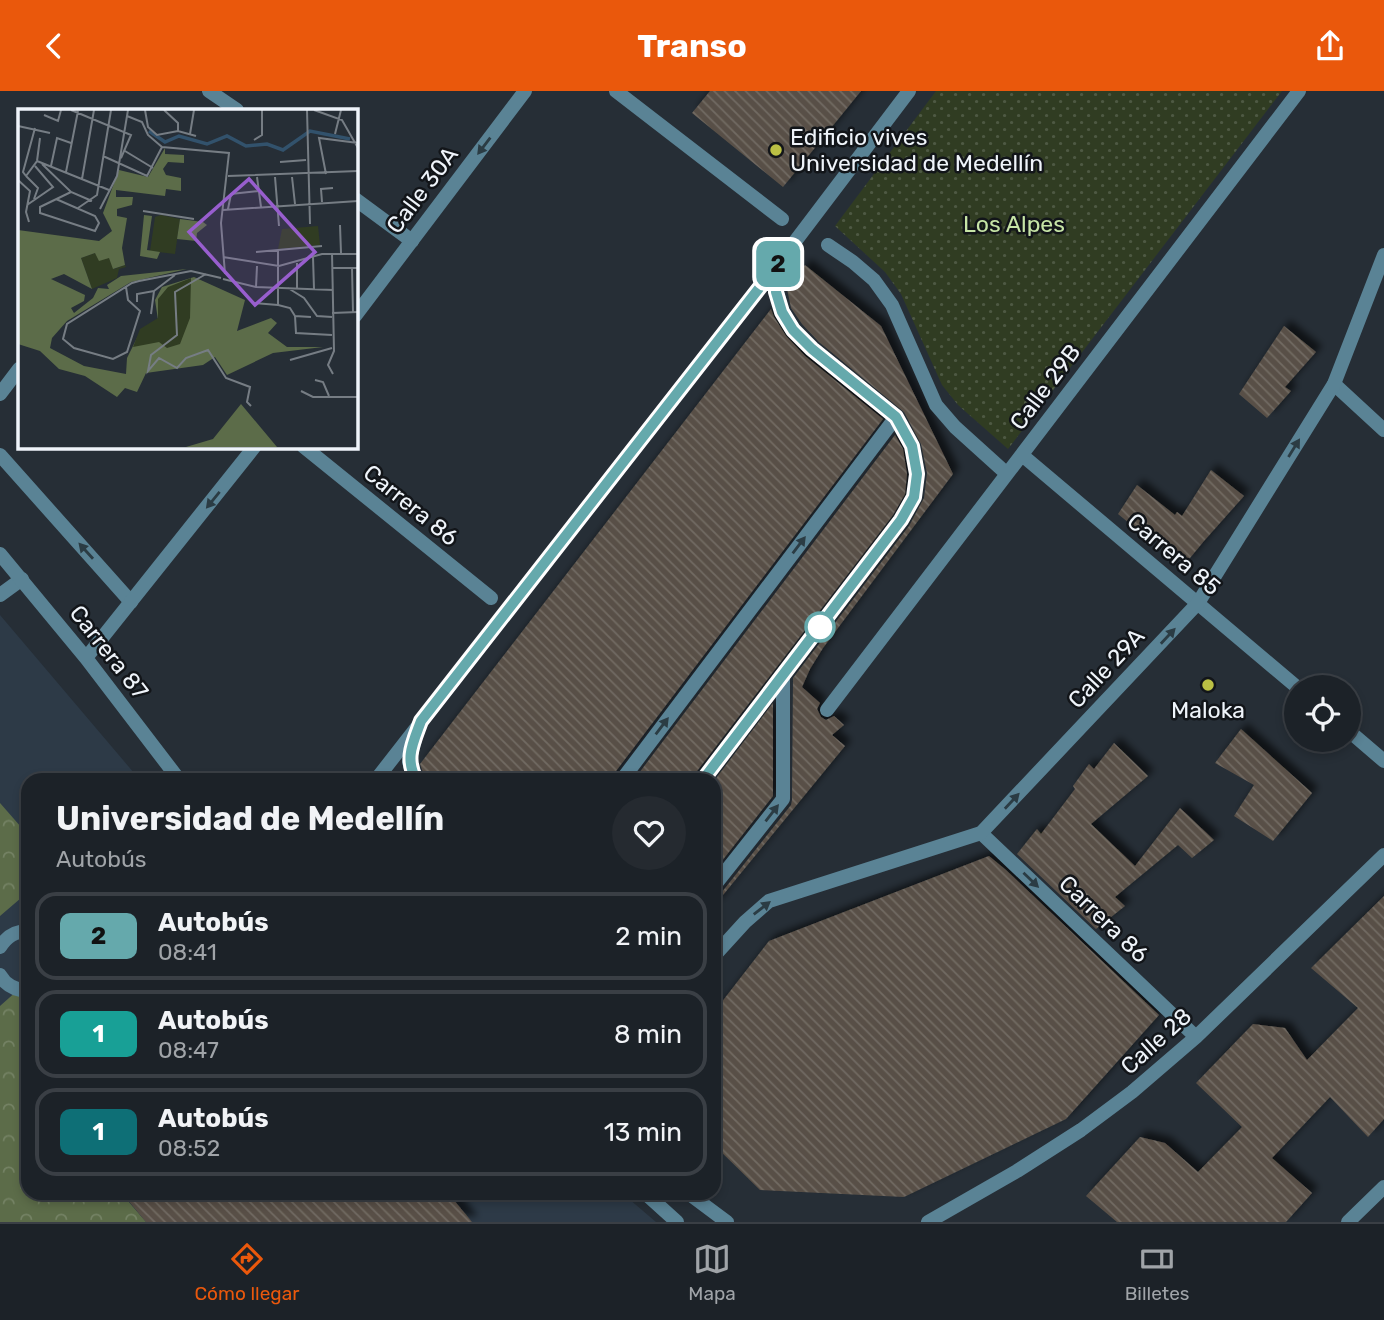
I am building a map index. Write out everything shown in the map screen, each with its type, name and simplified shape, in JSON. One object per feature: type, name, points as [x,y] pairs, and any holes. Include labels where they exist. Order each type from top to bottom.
[{"type":"street","points":[[209,91],[230,108]]},
{"type":"street","name":"Calle 30A","points":[[357,313],[525,91]]},
{"type":"street","points":[[617,91],[782,219]]},
{"type":"street","points":[[381,773],[778,264],[909,91]]},
{"type":"street","name":"Calle 29B","points":[[827,710],[1299,91]]},
{"type":"street","points":[[357,200],[412,241]]},
{"type":"street","points":[[828,245],[874,280],[892,305],[936,405],[955,427],[1007,474]]},
{"type":"street","name":"Calle 29A","points":[[721,948],[769,901],[981,833],[1198,603],[1334,384],[1384,255]]},
{"type":"street","points":[[708,773],[901,520],[914,497],[917,474],[912,446],[896,417],[812,349],[793,330],[782,312],[776,292],[778,264]]},
{"type":"street","points":[[0,394],[18,370]]},
{"type":"street","points":[[1334,384],[1384,430]]},
{"type":"street","points":[[627,773],[896,417]]},
{"type":"street","points":[[86,658],[253,448]]},
{"type":"street","name":"Carrera 86","points":[[305,448],[491,599]]},
{"type":"street","points":[[0,455],[131,602]]},
{"type":"street","name":"Carrera 85","points":[[1022,455],[1284,676]]},
{"type":"street","name":"Carrera 87","points":[[0,554],[86,658],[174,773]]},
{"type":"street","points":[[0,595],[22,579]]},
{"type":"street","points":[[721,877],[783,799],[783,676]]},
{"type":"street","points":[[414,773],[409,762],[421,721]]},
{"type":"street","points":[[1361,741],[1384,761]]},
{"type":"street","name":"Carrera 86","points":[[981,833],[1196,1037]]},
{"type":"street","name":"Calle 28","points":[[928,1221],[1017,1171],[1082,1130],[1132,1093],[1196,1037],[1384,855]]},
{"type":"street","points":[[0,947],[12,934],[21,933]]},
{"type":"street","points":[[1,977],[12,987],[21,989]]},
{"type":"street","points":[[1348,1222],[1384,1187]]},
{"type":"street","points":[[653,1200],[677,1222]]},
{"type":"street","points":[[697,1200],[727,1222]]},
{"type":"shaded area","points":[[0,615],[134,773],[21,773],[21,1200],[630,1200],[656,1222],[0,1222]]},
{"type":"green space","name":"Los Alpes","points":[[936,91],[1282,91],[1008,449],[958,405],[942,385],[901,294],[885,272],[835,226]]},
{"type":"green space","points":[[0,803],[21,827],[21,898],[0,916]]},
{"type":"green space","points":[[21,990],[21,1200],[127,1200],[146,1222],[0,1222],[0,1006]]},
{"type":"building","name":"Edificio vives Universidad de Medellín","points":[[710,91],[861,91],[783,187],[692,113]]},
{"type":"building","points":[[805,265],[881,326],[953,474],[823,648],[802,687],[820,703],[817,709],[821,717],[826,720],[834,716],[844,725],[832,735],[845,746],[721,897],[721,892],[791,805],[793,678],[909,526],[924,498],[927,473],[921,444],[904,412],[819,342],[791,308],[787,289]]},
{"type":"building","points":[[771,309],[786,336],[805,356],[883,419],[615,773],[423,773],[420,764]]},
{"type":"building","points":[[1284,326],[1316,352],[1285,387],[1291,391],[1267,418],[1239,394]]},
{"type":"building","points":[[895,435],[903,449],[907,474],[905,494],[893,515],[696,773],[639,773]]},
{"type":"building","points":[[1211,470],[1244,496],[1185,564],[1149,534],[1146,537],[1118,514],[1137,485],[1175,515],[1177,512],[1182,516]]},
{"type":"building","points":[[773,703],[773,796],[721,862],[721,773]]},
{"type":"building","points":[[1241,729],[1312,793],[1273,841],[1234,816],[1254,785],[1215,763]]},
{"type":"building","points":[[1114,743],[1148,776],[1091,824],[1135,866],[1180,808],[1214,840],[1192,858],[1178,845],[1115,897],[1125,906],[1096,929],[1017,854],[1037,829],[1041,834],[1075,789],[1073,786],[1089,764],[1094,769]]},
{"type":"building","points":[[989,856],[1159,1015],[1066,1119],[904,1197],[760,1190],[721,1152],[721,1003],[769,941]]},
{"type":"building","points":[[1384,896],[1384,1119],[1368,1137],[1330,1097],[1272,1158],[1312,1193],[1286,1222],[1117,1222],[1086,1196],[1140,1137],[1165,1143],[1198,1172],[1242,1127],[1196,1083],[1253,1024],[1285,1028],[1307,1060],[1358,1008],[1311,968]]},
{"type":"building","points":[[128,1200],[454,1200],[472,1222],[146,1222]]},
{"type":"bus line","name":"2","points":[[413,773],[409,762],[421,721],[778,264],[776,292],[782,312],[793,330],[812,349],[896,417],[912,446],[917,474],[914,497],[901,520],[708,773]]},
{"type":"place","name":"Edificio vives Universidad de Medellín","points":[[776,150]]},
{"type":"place","name":"Maloka","points":[[1208,685]]}]
